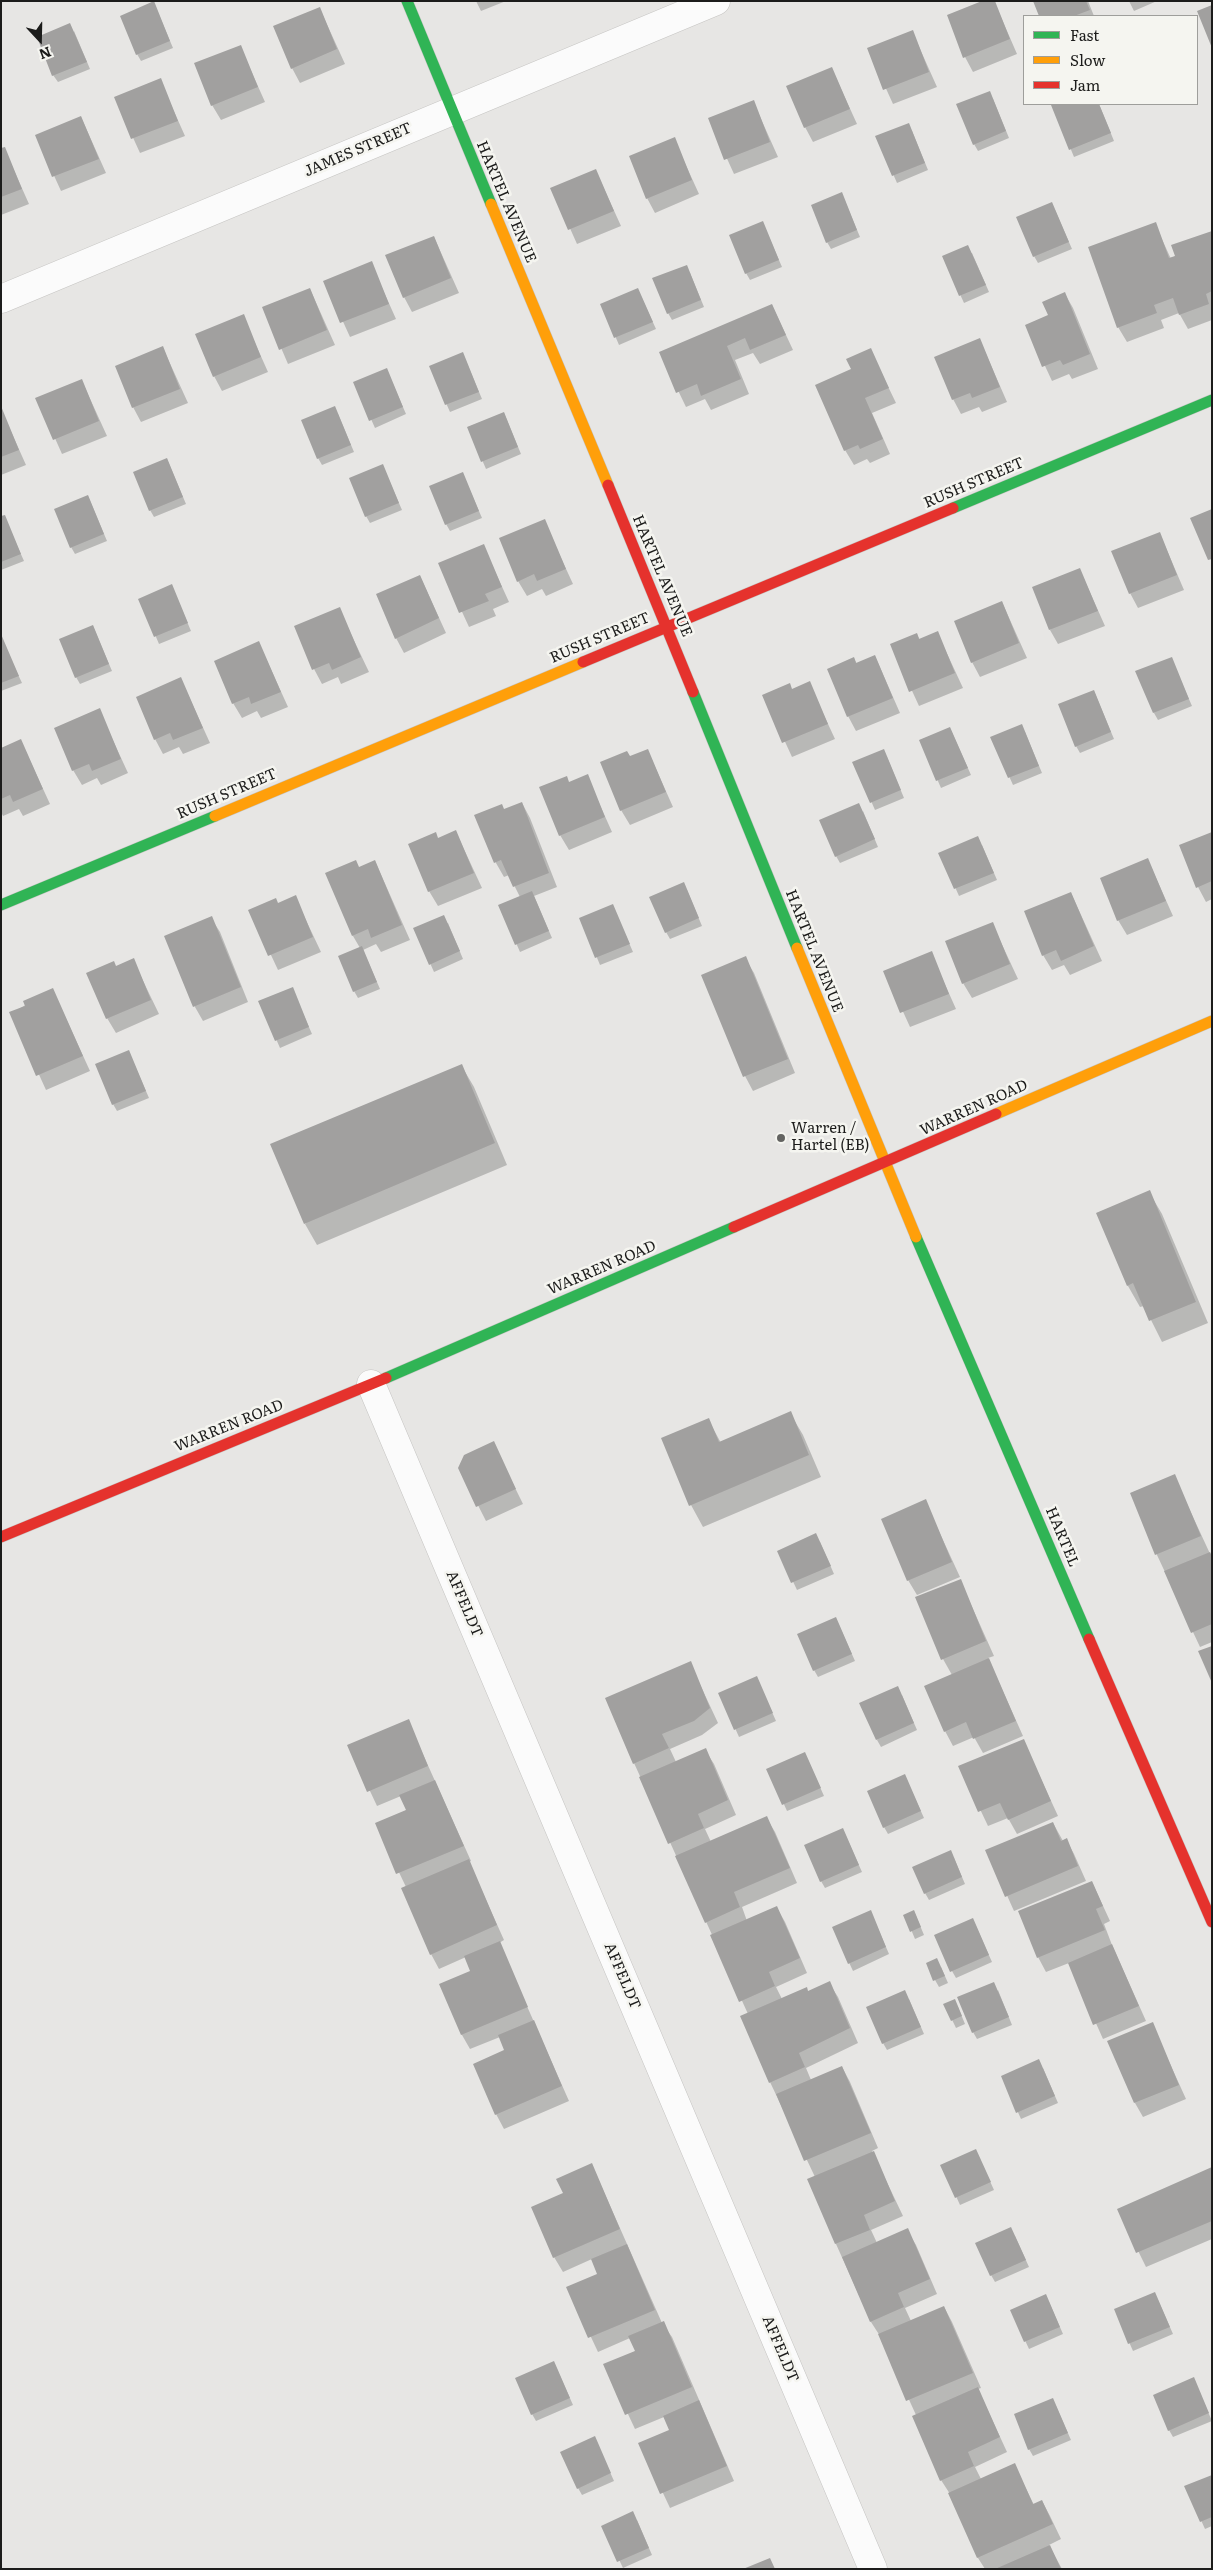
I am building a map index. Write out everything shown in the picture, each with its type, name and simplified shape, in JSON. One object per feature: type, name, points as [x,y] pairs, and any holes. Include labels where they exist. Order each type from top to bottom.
[{"type":"street","name":"HARTEL AVENUE","points":[[407,1],[667,627],[884,1163]]},
{"type":"street","name":"JAMES STREET","points":[[1,299],[716,1]]},
{"type":"street","name":"RUSH STREET","points":[[1,905],[1212,400]]},
{"type":"street","name":"WARREN ROAD","points":[[1,1537],[371,1384],[1212,1021]]},
{"type":"street","name":"HARTEL","points":[[884,1163],[1212,1922]]},
{"type":"street","name":"AFFELDT","points":[[371,1384],[873,2569]]},
{"type":"building","points":[[154,1],[170,41],[136,55],[120,16]]},
{"type":"building","points":[[982,1],[995,1],[1010,39],[963,58],[947,15]]},
{"type":"building","points":[[1033,1],[1086,1],[1090,10],[1077,15],[1039,15]]},
{"type":"building","points":[[1212,5],[1212,48],[1197,11]]},
{"type":"building","points":[[320,7],[337,49],[291,69],[273,26]]},
{"type":"building","points":[[70,23],[87,62],[52,76],[37,37]]},
{"type":"building","points":[[913,30],[929,72],[883,90],[867,48]]},
{"type":"building","points":[[241,45],[258,87],[211,106],[194,63]]},
{"type":"building","points":[[832,67],[850,109],[804,128],[786,86]]},
{"type":"building","points":[[161,78],[178,121],[131,139],[114,97]]},
{"type":"building","points":[[990,91],[1006,131],[973,145],[956,104]]},
{"type":"building","points":[[754,100],[770,142],[724,160],[708,118]]},
{"type":"building","points":[[1051,105],[1099,105],[1111,133],[1069,150]]},
{"type":"building","points":[[81,116],[99,159],[52,177],[35,135]]},
{"type":"building","points":[[909,123],[925,163],[892,176],[875,136]]},
{"type":"building","points":[[675,137],[692,180],[646,199],[629,156]]},
{"type":"building","points":[[5,147],[22,189],[1,197],[1,148]]},
{"type":"building","points":[[596,169],[614,211],[568,230],[550,188]]},
{"type":"building","points":[[842,192],[857,230],[826,243],[811,205]]},
{"type":"building","points":[[1052,202],[1069,242],[1033,257],[1016,217]]},
{"type":"building","points":[[763,221],[779,260],[745,274],[729,235]]},
{"type":"building","points":[[1156,222],[1169,258],[1175,256],[1171,245],[1212,231],[1212,291],[1206,294],[1209,304],[1179,315],[1173,298],[1154,305],[1157,313],[1117,328],[1088,247]]},
{"type":"building","points":[[434,236],[451,278],[403,298],[385,255]]},
{"type":"building","points":[[968,245],[986,285],[959,296],[942,256]]},
{"type":"building","points":[[372,261],[389,304],[340,323],[323,281]]},
{"type":"building","points":[[687,265],[701,300],[667,314],[652,278]]},
{"type":"building","points":[[310,288],[327,330],[279,350],[262,307]]},
{"type":"building","points":[[638,288],[653,322],[614,338],[600,304]]},
{"type":"building","points":[[1065,292],[1090,354],[1063,365],[1060,360],[1042,367],[1025,325],[1048,315],[1042,302]]},
{"type":"building","points":[[772,304],[786,335],[750,350],[745,338],[727,346],[741,379],[701,396],[697,384],[676,393],[659,352]]},
{"type":"building","points":[[244,314],[261,357],[213,377],[195,334]]},
{"type":"building","points":[[980,338],[1000,387],[972,398],[970,393],[952,400],[934,357]]},
{"type":"building","points":[[163,346],[180,389],[132,408],[115,366]]},
{"type":"building","points":[[871,348],[889,388],[865,398],[883,439],[860,449],[858,445],[844,451],[815,385],[851,369],[846,359]]},
{"type":"building","points":[[463,352],[479,392],[445,405],[429,366]]},
{"type":"building","points":[[387,368],[403,407],[369,421],[353,382]]},
{"type":"building","points":[[82,379],[99,421],[53,440],[35,398]]},
{"type":"building","points":[[1,406],[19,450],[1,457]]},
{"type":"building","points":[[335,406],[351,445],[317,459],[301,420]]},
{"type":"building","points":[[504,412],[518,447],[481,462],[467,427]]},
{"type":"building","points":[[167,458],[183,497],[149,511],[133,472]]},
{"type":"building","points":[[383,464],[399,503],[365,517],[349,478]]},
{"type":"building","points":[[463,472],[479,511],[445,525],[429,486]]},
{"type":"building","points":[[88,495],[104,534],[70,548],[54,509]]},
{"type":"building","points":[[1212,509],[1212,559],[1208,560],[1190,518]]},
{"type":"building","points":[[5,515],[21,554],[1,562],[1,516]]},
{"type":"building","points":[[545,519],[566,569],[537,581],[534,574],[517,582],[499,538]]},
{"type":"building","points":[[1160,532],[1177,575],[1129,594],[1111,551]]},
{"type":"building","points":[[484,544],[502,587],[485,594],[489,601],[459,613],[438,563]]},
{"type":"building","points":[[1080,568],[1098,611],[1049,630],[1032,587]]},
{"type":"building","points":[[420,575],[439,618],[395,639],[376,594]]},
{"type":"building","points":[[172,584],[188,623],[154,637],[138,599]]},
{"type":"building","points":[[1002,601],[1019,643],[971,663],[954,621]]},
{"type":"building","points":[[340,607],[361,657],[332,670],[329,663],[312,670],[294,626]]},
{"type":"building","points":[[93,625],[109,664],[75,678],[59,639]]},
{"type":"building","points":[[938,631],[955,673],[909,692],[890,644],[917,633],[919,639]]},
{"type":"building","points":[[1,634],[19,676],[1,683]]},
{"type":"building","points":[[259,641],[281,692],[251,704],[249,697],[232,704],[214,661]]},
{"type":"building","points":[[875,655],[893,698],[847,717],[827,669],[854,657],[856,663]]},
{"type":"building","points":[[1172,657],[1189,699],[1153,713],[1135,671]]},
{"type":"building","points":[[181,677],[203,728],[173,740],[170,733],[154,740],[136,697]]},
{"type":"building","points":[[810,681],[828,724],[782,743],[762,695],[790,683],[792,689]]},
{"type":"building","points":[[1094,690],[1111,732],[1075,747],[1058,704]]},
{"type":"building","points":[[100,708],[121,759],[92,771],[89,764],[72,771],[54,728]]},
{"type":"building","points":[[1022,724],[1039,766],[1008,778],[990,737]]},
{"type":"building","points":[[950,727],[968,768],[936,781],[919,740]]},
{"type":"building","points":[[21,739],[43,789],[13,802],[10,795],[1,799],[1,748]]},
{"type":"building","points":[[648,749],[666,792],[620,811],[600,762],[627,751],[630,756]]},
{"type":"building","points":[[884,749],[901,790],[870,803],[852,762]]},
{"type":"building","points":[[588,774],[605,817],[559,836],[539,787],[567,776],[569,782]]},
{"type":"building","points":[[522,802],[549,873],[513,887],[501,860],[494,863],[474,815],[502,804],[504,809]]},
{"type":"building","points":[[859,803],[875,839],[835,857],[819,820]]},
{"type":"building","points":[[456,830],[474,873],[428,892],[408,844],[436,832],[438,838]]},
{"type":"building","points":[[1212,832],[1212,881],[1196,888],[1179,845]]},
{"type":"building","points":[[978,836],[994,873],[954,889],[938,853]]},
{"type":"building","points":[[1148,858],[1166,901],[1117,921],[1100,878]]},
{"type":"building","points":[[356,860],[359,867],[375,860],[402,925],[371,938],[368,929],[352,936],[325,873]]},
{"type":"building","points":[[684,882],[699,918],[665,933],[649,897]]},
{"type":"building","points":[[532,891],[549,931],[515,945],[498,905]]},
{"type":"building","points":[[1071,892],[1094,946],[1061,961],[1056,950],[1042,956],[1024,911]]},
{"type":"building","points":[[296,895],[313,937],[268,956],[248,910],[276,898],[278,903]]},
{"type":"building","points":[[613,904],[630,944],[595,958],[579,918]]},
{"type":"building","points":[[444,915],[460,951],[429,965],[413,928]]},
{"type":"building","points":[[212,916],[241,987],[193,1007],[164,936]]},
{"type":"building","points":[[993,922],[1010,964],[962,984],[945,941]]},
{"type":"building","points":[[362,946],[377,982],[353,992],[338,956]]},
{"type":"building","points":[[932,951],[949,994],[900,1013],[883,971]]},
{"type":"building","points":[[746,956],[788,1059],[743,1077],[701,975]]},
{"type":"building","points":[[134,958],[151,1000],[106,1019],[86,973],[114,961],[116,966]]},
{"type":"building","points":[[293,987],[309,1027],[275,1041],[258,1001]]},
{"type":"building","points":[[53,988],[83,1056],[36,1076],[9,1012],[25,1006],[23,1001]]},
{"type":"building","points":[[129,1050],[146,1091],[112,1105],[95,1064]]},
{"type":"building","points":[[462,1064],[495,1143],[304,1224],[270,1144]]},
{"type":"building","points":[[1150,1190],[1196,1302],[1149,1321],[1133,1283],[1127,1286],[1096,1213]]},
{"type":"building","points":[[791,1411],[809,1455],[689,1506],[661,1438],[709,1418],[719,1442]]},
{"type":"building","points":[[494,1441],[516,1489],[476,1507],[458,1468],[464,1455]]},
{"type":"building","points":[[1175,1474],[1201,1536],[1155,1555],[1130,1493]]},
{"type":"building","points":[[926,1499],[952,1562],[907,1581],[881,1519]]},
{"type":"building","points":[[816,1533],[831,1566],[791,1583],[777,1551]]},
{"type":"building","points":[[1210,1552],[1212,1556],[1212,1624],[1191,1633],[1164,1571]]},
{"type":"building","points":[[961,1579],[986,1641],[941,1660],[915,1597]]},
{"type":"building","points":[[836,1617],[852,1654],[813,1671],[797,1634]]},
{"type":"building","points":[[1212,1646],[1212,1683],[1198,1651]]},
{"type":"building","points":[[989,1658],[1016,1721],[973,1739],[966,1722],[944,1732],[924,1686]]},
{"type":"building","points":[[691,1661],[710,1708],[694,1721],[662,1734],[669,1748],[633,1764],[605,1698]]},
{"type":"building","points":[[757,1676],[773,1713],[734,1730],[718,1693]]},
{"type":"building","points":[[898,1686],[914,1723],[876,1740],[859,1703]]},
{"type":"building","points":[[409,1719],[428,1766],[367,1792],[347,1745]]},
{"type":"building","points":[[1024,1739],[1051,1801],[1008,1820],[1000,1803],[978,1812],[958,1766]]},
{"type":"building","points":[[706,1748],[728,1800],[698,1814],[704,1828],[668,1844],[639,1777]]},
{"type":"building","points":[[805,1752],[821,1788],[782,1805],[766,1769]]},
{"type":"building","points":[[905,1774],[921,1811],[883,1828],[867,1791]]},
{"type":"building","points":[[435,1780],[464,1846],[396,1874],[375,1823],[406,1810],[399,1795]]},
{"type":"building","points":[[767,1816],[790,1868],[734,1892],[740,1907],[705,1923],[675,1856]]},
{"type":"building","points":[[1053,1822],[1061,1841],[1067,1838],[1078,1866],[1005,1897],[985,1850]]},
{"type":"building","points":[[843,1828],[859,1865],[820,1882],[804,1845]]},
{"type":"building","points":[[951,1850],[962,1877],[924,1894],[912,1867]]},
{"type":"building","points":[[469,1859],[497,1925],[430,1955],[401,1888]]},
{"type":"building","points":[[1092,1881],[1103,1906],[1096,1909],[1105,1930],[1037,1958],[1018,1911]]},
{"type":"building","points":[[777,1906],[800,1958],[769,1972],[775,1986],[739,2002],[710,1935]]},
{"type":"building","points":[[871,1910],[886,1947],[848,1964],[832,1927]]},
{"type":"building","points":[[914,1910],[921,1927],[910,1932],[903,1915]]},
{"type":"building","points":[[973,1918],[989,1955],[950,1972],[934,1935]]},
{"type":"building","points":[[500,1941],[528,2007],[461,2035],[439,1984],[470,1971],[464,1956]]},
{"type":"building","points":[[1112,1944],[1139,2006],[1093,2025],[1068,1963]]},
{"type":"building","points":[[937,1958],[945,1976],[933,1981],[926,1963]]},
{"type":"building","points":[[830,1981],[850,2028],[799,2053],[805,2067],[769,2083],[740,2016],[807,1987],[808,1991]]},
{"type":"building","points":[[994,1982],[1009,2017],[972,2033],[957,1997]]},
{"type":"building","points":[[905,1990],[921,2027],[882,2044],[866,2007]]},
{"type":"building","points":[[955,1999],[962,2016],[951,2021],[943,2004]]},
{"type":"building","points":[[534,2020],[562,2086],[495,2115],[473,2064],[504,2050],[498,2035]]},
{"type":"building","points":[[1153,2022],[1179,2085],[1134,2103],[1107,2041]]},
{"type":"building","points":[[1039,2059],[1055,2096],[1016,2113],[1001,2076]]},
{"type":"building","points":[[842,2066],[871,2133],[804,2161],[776,2094]]},
{"type":"building","points":[[976,2149],[991,2182],[955,2198],[940,2165]]},
{"type":"building","points":[[874,2151],[895,2201],[864,2215],[870,2230],[835,2244],[807,2179]]},
{"type":"building","points":[[592,2163],[620,2229],[553,2258],[531,2207],[563,2193],[556,2179]]},
{"type":"building","points":[[1212,2167],[1212,2221],[1136,2253],[1117,2209]]},
{"type":"building","points":[[1011,2227],[1026,2260],[990,2276],[975,2243]]},
{"type":"building","points":[[908,2228],[930,2279],[898,2293],[904,2307],[870,2322],[842,2257]]},
{"type":"building","points":[[627,2244],[655,2310],[588,2338],[566,2287],[597,2274],[591,2259]]},
{"type":"building","points":[[1155,2292],[1170,2327],[1128,2344],[1114,2309]]},
{"type":"building","points":[[1046,2294],[1060,2327],[1024,2342],[1010,2310]]},
{"type":"building","points":[[944,2306],[973,2373],[906,2401],[878,2334]]},
{"type":"building","points":[[664,2321],[692,2387],[625,2415],[603,2364],[635,2351],[628,2336]]},
{"type":"building","points":[[554,2361],[570,2398],[531,2415],[515,2378]]},
{"type":"building","points":[[1194,2377],[1209,2413],[1168,2431],[1153,2395]]},
{"type":"building","points":[[978,2387],[1000,2437],[968,2452],[974,2466],[940,2481],[912,2416]]},
{"type":"building","points":[[1053,2398],[1068,2433],[1028,2450],[1014,2414]]},
{"type":"building","points":[[699,2400],[727,2466],[660,2494],[638,2443],[669,2430],[663,2416]]},
{"type":"building","points":[[595,2436],[611,2473],[577,2489],[560,2452]]},
{"type":"building","points":[[1015,2463],[1033,2504],[1042,2500],[1053,2524],[977,2558],[948,2493]]},
{"type":"building","points":[[1212,2475],[1212,2517],[1200,2522],[1184,2486]]},
{"type":"building","points":[[633,2511],[649,2548],[617,2562],[601,2526]]},
{"type":"building","points":[[1050,2545],[1061,2569],[995,2569]]},
{"type":"building","points":[[770,2558],[775,2569],[743,2569]]},
{"type":"traffic: fast","points":[[407,1],[491,204]]},
{"type":"traffic: fast","points":[[953,508],[1212,400]]},
{"type":"traffic: fast","points":[[693,692],[797,948]]},
{"type":"traffic: fast","points":[[1,905],[215,816]]},
{"type":"traffic: fast","points":[[386,1378],[734,1227]]},
{"type":"traffic: fast","points":[[916,1237],[1089,1639]]},
{"type":"traffic: slow","points":[[491,204],[608,485]]},
{"type":"traffic: slow","points":[[215,816],[583,662]]},
{"type":"traffic: slow","points":[[797,948],[916,1237]]},
{"type":"traffic: slow","points":[[996,1114],[1212,1021]]},
{"type":"traffic: jam","points":[[608,485],[693,692]]},
{"type":"traffic: jam","points":[[583,662],[953,508]]},
{"type":"traffic: jam","points":[[734,1227],[996,1114]]},
{"type":"traffic: jam","points":[[1,1537],[386,1378]]},
{"type":"traffic: jam","points":[[1089,1639],[1212,1922]]},
{"type":"place","name":"Warren / Hartel (EB)","points":[[781,1138]]}]
